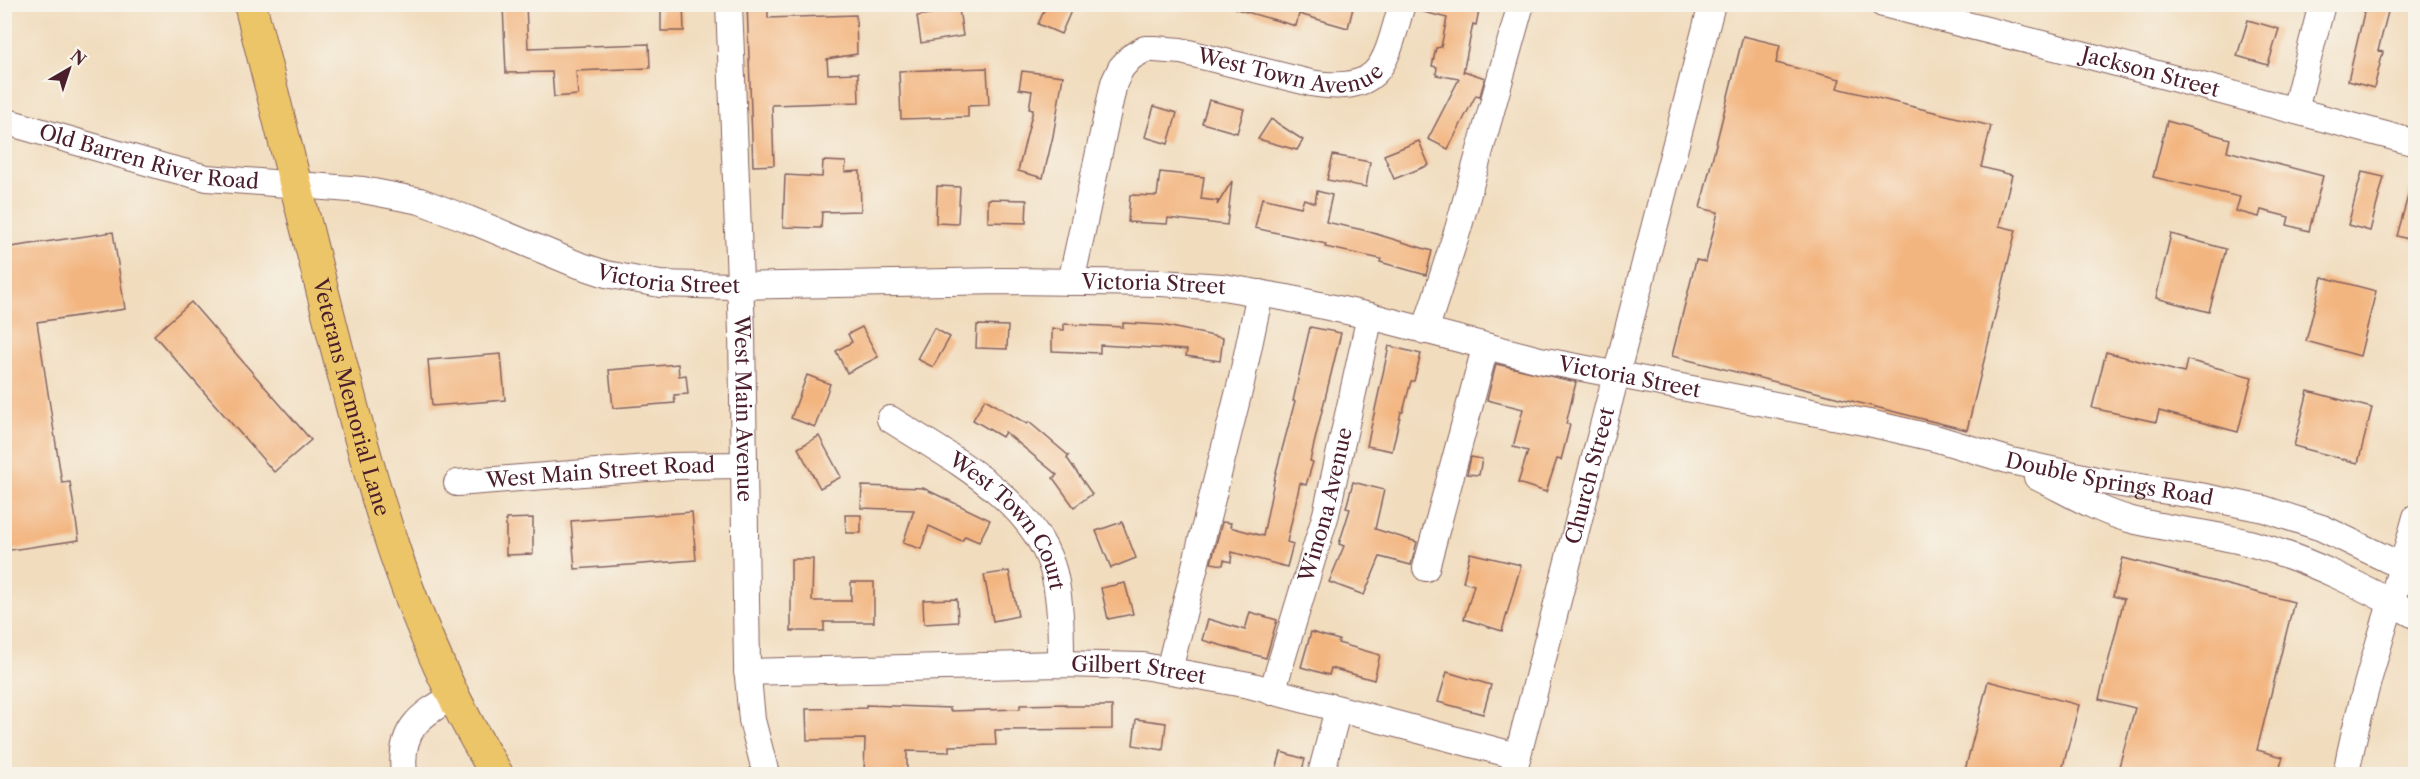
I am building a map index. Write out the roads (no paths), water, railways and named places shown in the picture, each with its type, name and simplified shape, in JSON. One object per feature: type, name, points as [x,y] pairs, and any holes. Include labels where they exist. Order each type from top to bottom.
[{"type":"main road","name":"Veterans Memorial Lane","points":[[250,4],[355,420],[389,538],[420,622],[454,696],[497,774]]},
{"type":"street","name":"West Main Avenue","points":[[729,4],[740,285],[747,672],[752,720],[766,774]]},
{"type":"street","name":"West Town Avenue","points":[[1071,282],[1114,83],[1121,68],[1132,56],[1145,49],[1181,51],[1311,83],[1350,86],[1366,80],[1383,63],[1393,38],[1402,4]]},
{"type":"street","points":[[1425,331],[1458,229],[1521,4]]},
{"type":"street","name":"Church Street","points":[[1515,765],[1712,4]]},
{"type":"street","name":"Jackson Street","points":[[1884,4],[2415,143]]},
{"type":"street","points":[[2295,110],[2322,4]]},
{"type":"street","name":"Old Barren River Road","points":[[4,120],[187,174],[207,178],[296,185]]},
{"type":"street","name":"Victoria Street","points":[[296,185],[363,190],[420,201],[468,219],[547,254],[606,274],[660,284],[984,281],[1223,287],[1370,316],[1485,348],[1869,423],[1938,439],[2011,461]]},
{"type":"street","points":[[1169,670],[1260,293]]},
{"type":"street","name":"Winona Avenue","points":[[1272,692],[1323,525],[1370,316]]},
{"type":"street","points":[[1426,568],[1485,348]]},
{"type":"street","name":"West Town Court","points":[[890,419],[980,477],[1027,519],[1047,553],[1053,571],[1060,608],[1060,664]]},
{"type":"street","name":"Double Springs Road","points":[[2011,461],[2102,481],[2200,496],[2274,512],[2322,528],[2409,570]]},
{"type":"street","name":"Double Springs Road","points":[[2011,461],[2035,476],[2112,513],[2146,523],[2222,536],[2287,555],[2320,568],[2415,616]]},
{"type":"street","name":"West Main Street Road","points":[[457,483],[673,466],[744,465]]},
{"type":"street","points":[[2346,774],[2356,718],[2392,603],[2409,570],[2415,517]]},
{"type":"street","name":"Gilbert Street","points":[[747,672],[1060,664],[1131,665],[1169,670],[1338,709],[1515,765]]},
{"type":"street","points":[[404,774],[403,750],[408,732],[432,708],[454,696]]},
{"type":"street","points":[[1321,774],[1338,709]]}]
